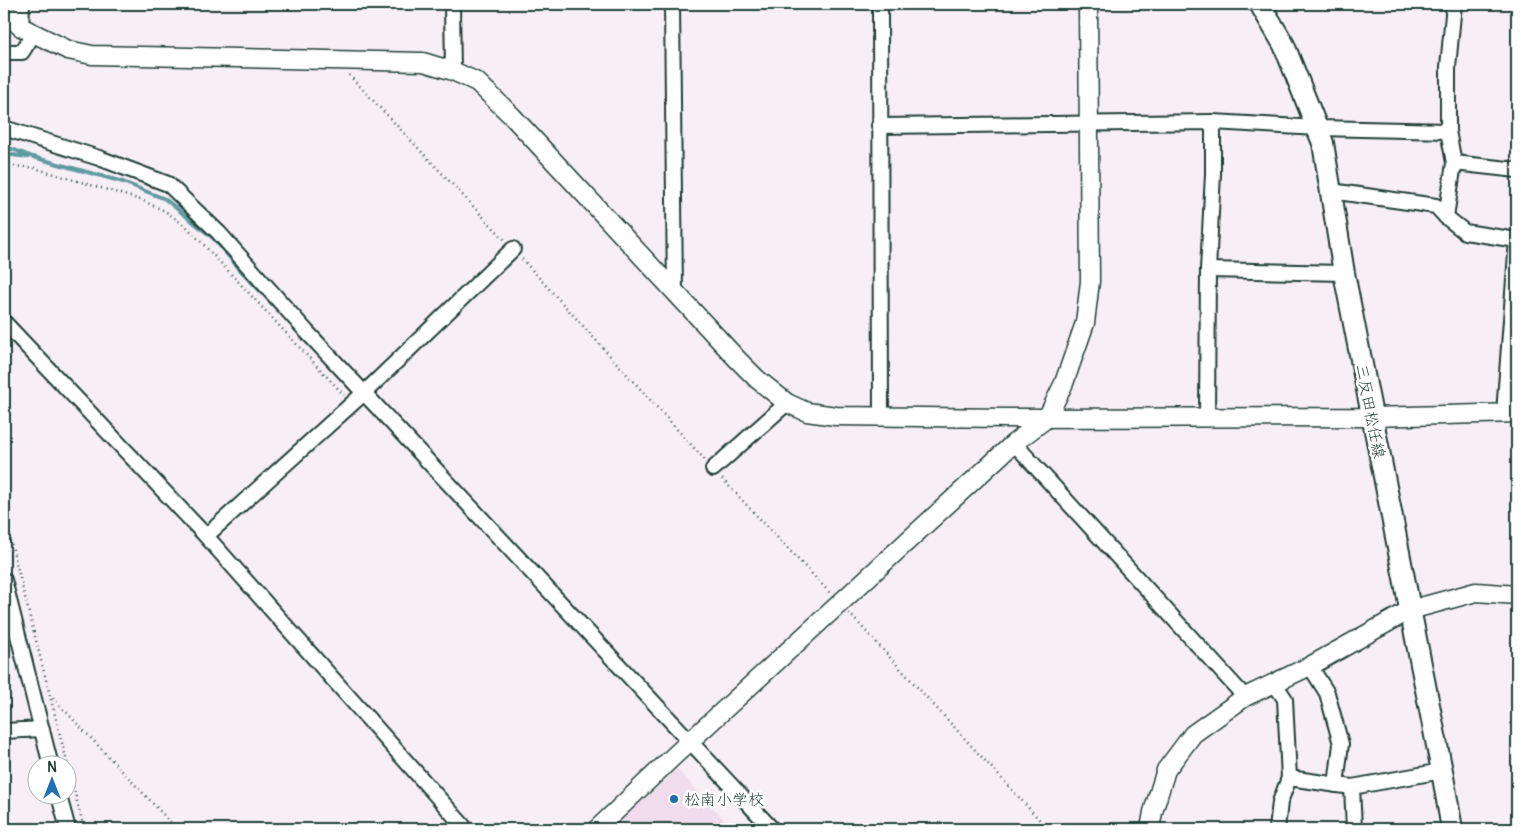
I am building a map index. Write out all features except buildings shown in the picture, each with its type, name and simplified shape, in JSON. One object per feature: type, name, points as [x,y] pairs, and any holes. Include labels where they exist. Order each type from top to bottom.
[{"type":"main road","name":"三反田松任線","points":[[1260,4],[1284,45],[1323,143],[1344,273],[1452,829]]},
{"type":"street","points":[[4,52],[22,52],[28,30],[22,4]]},
{"type":"street","points":[[452,4],[453,71]]},
{"type":"street","points":[[672,4],[675,294]]},
{"type":"street","points":[[880,4],[881,418]]},
{"type":"street","points":[[598,829],[690,740],[1014,443],[1047,418],[1064,383],[1084,323],[1090,281],[1088,4]]},
{"type":"street","points":[[1446,217],[1454,163],[1448,131],[1448,67],[1454,4]]},
{"type":"street","points":[[4,12],[28,30],[68,50],[92,55],[423,62],[453,71],[477,82],[512,116],[750,373],[787,403],[807,412],[836,416],[881,418],[1372,417],[1510,413],[1517,240],[1465,232],[1446,217],[1436,206],[1331,191]]},
{"type":"street","points":[[879,126],[1213,122],[1318,128],[1448,131]]},
{"type":"street","points":[[1207,417],[1208,270],[1213,174],[1213,122]]},
{"type":"street","points":[[4,128],[99,158],[168,184],[219,232],[307,332],[360,397],[381,411],[772,829]]},
{"type":"street","points":[[1454,163],[1517,170]]},
{"type":"street","points":[[206,536],[360,397],[513,248]]},
{"type":"street","points":[[1208,270],[1344,273]]},
{"type":"street","points":[[4,322],[206,536],[466,829]]},
{"type":"street","points":[[713,469],[787,403]]},
{"type":"street","points":[[1014,443],[1245,697]]},
{"type":"street","points":[[4,580],[49,756]]},
{"type":"street","points":[[1150,829],[1153,812],[1166,770],[1193,734],[1245,697],[1310,666],[1410,610],[1476,592],[1517,595]]},
{"type":"street","points":[[1310,666],[1327,693],[1340,744],[1336,785]]},
{"type":"street","points":[[1274,683],[1285,699],[1289,778],[1280,802],[1277,829]]},
{"type":"street","points":[[4,731],[42,729]]},
{"type":"street","points":[[1289,778],[1352,787],[1442,771]]},
{"type":"street","points":[[1352,787],[1354,829]]},
{"type":"street","points":[[62,806],[68,829]]},
{"type":"path","points":[[336,61],[513,248],[713,469],[840,603],[1048,829]]},
{"type":"path","points":[[4,165],[34,168],[141,200],[165,210],[188,228],[360,397]]},
{"type":"path","points":[[4,515],[84,829]]},
{"type":"path","points":[[51,696],[177,829]]},
{"type":"shaded area","name":"松南小学校","points":[[677,769],[733,829],[611,829]]},
{"type":"waterway","points":[[4,146],[33,157],[123,182],[165,199],[213,238],[293,326]]},
{"type":"waterway","points":[[4,154],[28,157]]},
{"type":"waterway","points":[[368,407],[682,743]]},
{"type":"waterway","points":[[689,750],[762,829]]},
{"type":"place","name":"松南小学校","points":[[674,799]]}]
